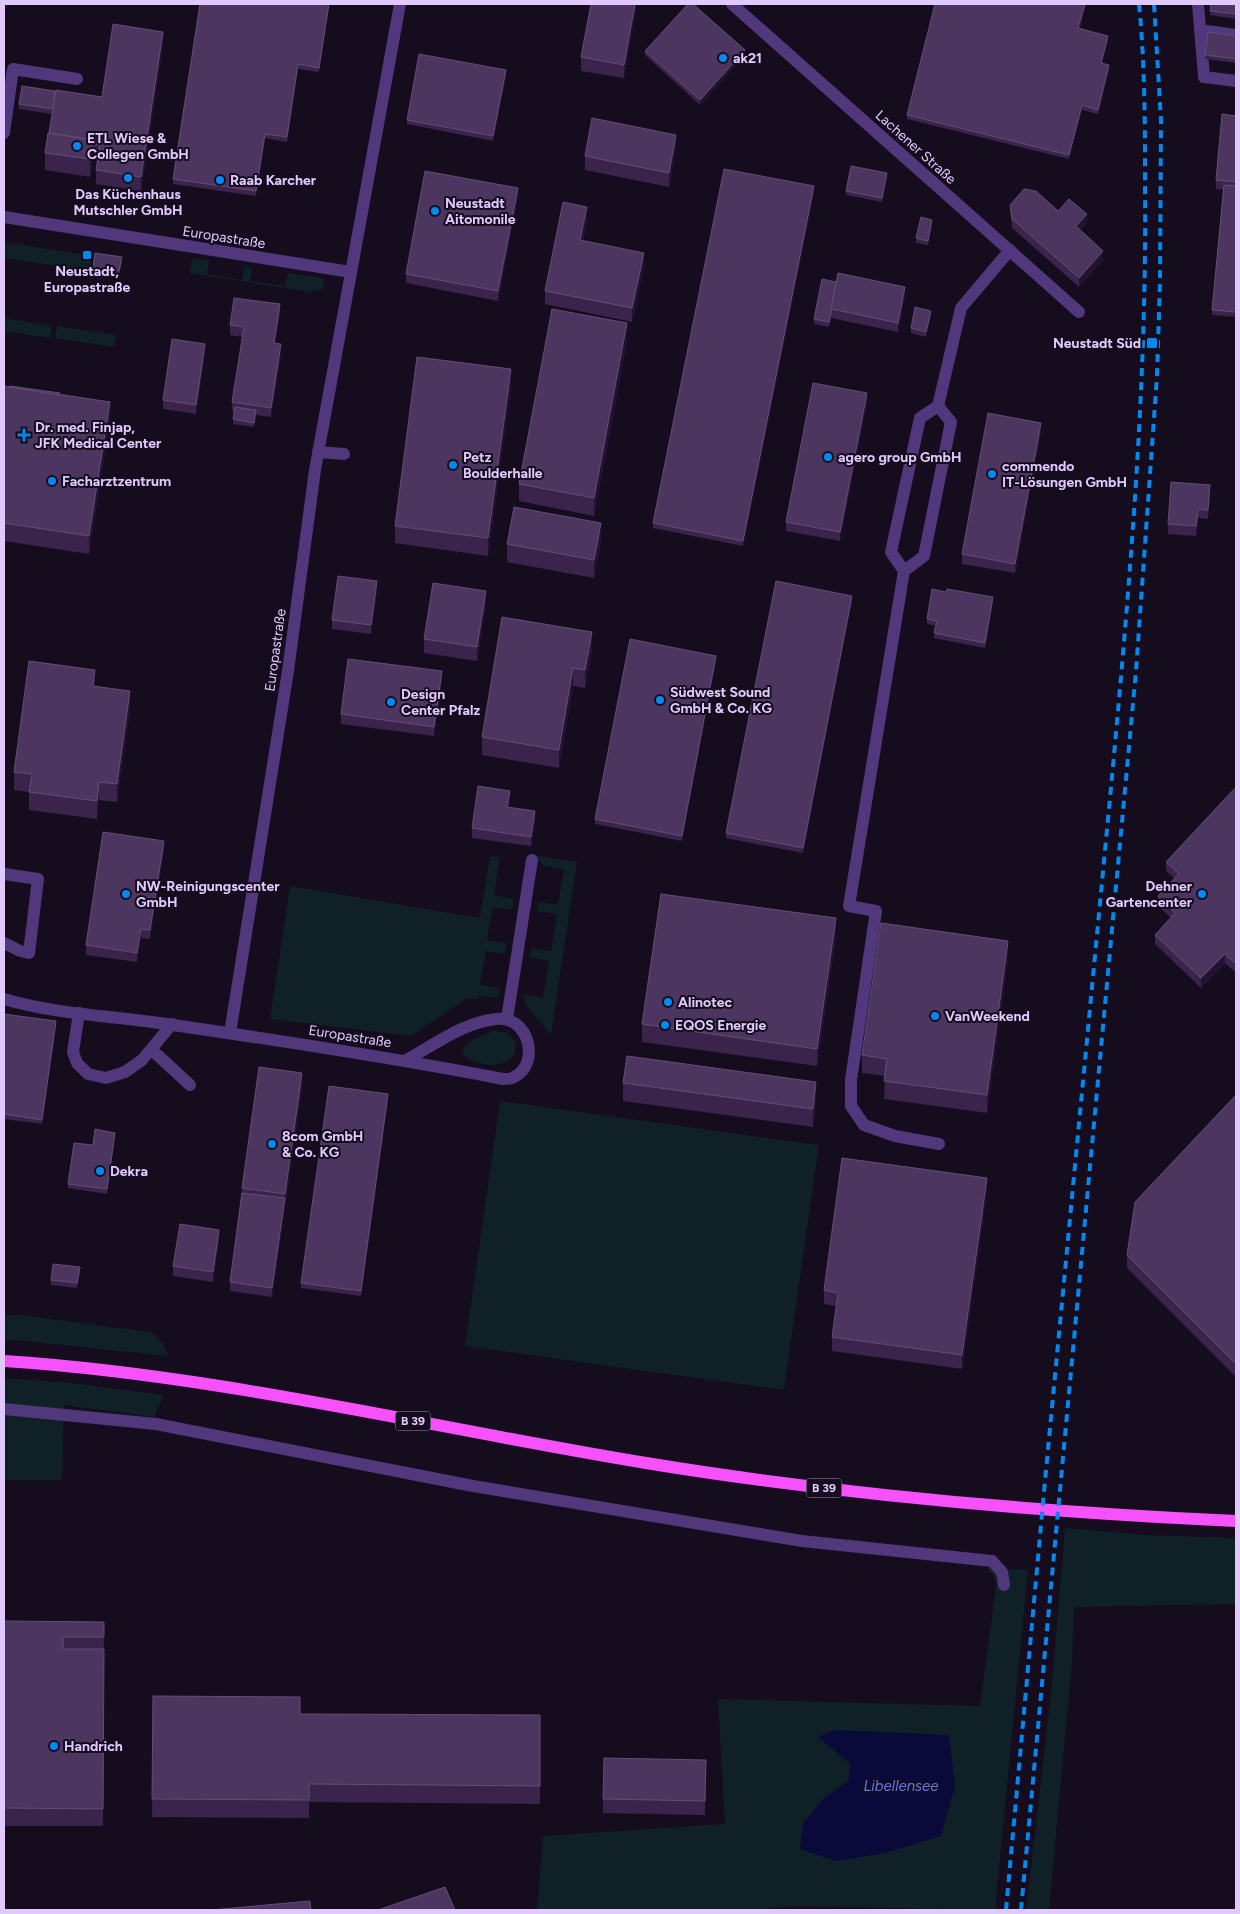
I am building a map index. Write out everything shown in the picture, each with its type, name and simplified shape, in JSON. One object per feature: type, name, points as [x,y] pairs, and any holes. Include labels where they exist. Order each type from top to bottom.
[{"type":"main road","name":"B 39","points":[[4,1361],[180,1379],[646,1463],[822,1487],[1003,1506],[1146,1517],[1236,1521]]},
{"type":"street","name":"Europastraße","points":[[230,1033],[288,671],[318,452],[400,4]]},
{"type":"street","name":"Lachener Straße","points":[[732,4],[1079,312]]},
{"type":"street","points":[[1198,4],[1204,77],[1236,81]]},
{"type":"street","points":[[1200,30],[1236,35]]},
{"type":"street","points":[[4,133],[14,69],[77,79]]},
{"type":"street","name":"Europastraße","points":[[4,217],[351,272]]},
{"type":"street","points":[[939,1144],[895,1136],[864,1125],[851,1106],[851,1080],[876,911],[849,906],[904,571],[891,552],[920,418],[938,406],[962,308],[1010,250]]},
{"type":"street","points":[[904,571],[924,556],[926,547],[951,422],[938,406]]},
{"type":"street","points":[[318,452],[344,454]]},
{"type":"street","points":[[508,1019],[532,860]]},
{"type":"street","points":[[4,874],[38,879],[30,953],[20,951],[4,943]]},
{"type":"street","name":"Europastraße","points":[[4,999],[79,1013],[172,1024],[406,1060],[503,1079],[515,1077],[524,1068],[528,1056],[528,1042],[524,1030],[516,1022],[497,1018],[477,1023],[406,1060]]},
{"type":"street","points":[[79,1013],[73,1052],[77,1063],[88,1074],[106,1078],[125,1072],[142,1060],[172,1024]]},
{"type":"street","points":[[152,1050],[190,1085]]},
{"type":"street","points":[[4,1409],[156,1424],[473,1486],[802,1540],[992,1561],[1002,1572],[1004,1586]]},
{"type":"shaded area","points":[[4,242],[92,256],[90,271],[4,258]]},
{"type":"shaded area","points":[[192,258],[209,261],[207,274],[242,280],[244,266],[252,267],[250,281],[285,286],[288,273],[324,278],[323,289],[310,292],[190,273]]},
{"type":"shaded area","points":[[4,318],[52,326],[50,338],[4,331]]},
{"type":"shaded area","points":[[57,326],[116,335],[114,347],[55,338]]},
{"type":"shaded area","points":[[534,855],[577,862],[551,1035],[525,1004],[523,994],[543,998],[549,961],[529,957],[531,948],[551,951],[557,914],[537,911],[538,902],[558,905],[564,869],[544,866]]},
{"type":"shaded area","points":[[490,856],[500,858],[494,895],[514,899],[512,910],[493,907],[487,940],[507,943],[505,954],[486,951],[480,985],[500,988],[498,998],[479,995],[478,999],[468,998],[411,1036],[270,1019],[290,886],[480,918]]},
{"type":"shaded area","points":[[495,1030],[509,1034],[516,1043],[515,1054],[510,1060],[504,1063],[489,1065],[474,1062],[463,1055],[463,1049],[474,1039]]},
{"type":"shaded area","points":[[500,1101],[819,1145],[784,1390],[465,1346]]},
{"type":"shaded area","points":[[4,1315],[19,1315],[151,1332],[164,1345],[168,1356],[4,1339]]},
{"type":"shaded area","points":[[4,1378],[73,1383],[164,1395],[154,1417],[64,1405],[62,1480],[4,1480]]},
{"type":"shaded area","points":[[1065,1528],[1145,1535],[1236,1538],[1236,1604],[1074,1607],[1072,1661],[1049,1910],[1026,1910],[1051,1694]]},
{"type":"shaded area","points":[[987,1568],[1028,1570],[995,1910],[797,1906],[752,1910],[537,1910],[543,1836],[725,1824],[718,1699],[980,1706],[996,1586],[994,1577]],"holes":[[[819,1737],[941,1836],[823,1799],[849,1781],[850,1764]]]},
{"type":"water","name":"Libellensee","points":[[835,1730],[949,1735],[955,1786],[941,1836],[885,1853],[837,1861],[800,1849],[803,1823],[823,1799],[849,1781],[850,1763],[818,1737]]},
{"type":"building","points":[[200,4],[329,4],[319,68],[298,64],[287,137],[265,134],[256,191],[173,179]]},
{"type":"building","points":[[591,4],[635,4],[624,65],[581,57]]},
{"type":"building","points":[[688,4],[693,4],[745,50],[700,100],[645,51]]},
{"type":"building","points":[[935,4],[1085,4],[1078,28],[1108,36],[1101,63],[1109,65],[1098,110],[1082,105],[1069,155],[907,115]]},
{"type":"building","points":[[1211,4],[1236,4],[1236,14],[1210,11]]},
{"type":"building","points":[[113,24],[163,32],[141,177],[96,170],[100,145],[93,144],[93,140],[49,133],[56,90],[102,97]]},
{"type":"building","points":[[1208,32],[1236,36],[1236,59],[1205,55]]},
{"type":"building","points":[[419,54],[506,70],[493,136],[407,120]]},
{"type":"building","points":[[22,86],[55,91],[53,109],[19,104]]},
{"type":"building","points":[[1222,114],[1236,116],[1236,182],[1216,180]]},
{"type":"building","points":[[592,118],[676,135],[669,173],[585,156]]},
{"type":"building","points":[[48,133],[93,140],[90,159],[45,153]]},
{"type":"building","points":[[851,166],[887,173],[882,198],[846,191]]},
{"type":"building","points":[[724,169],[814,186],[743,541],[653,523]]},
{"type":"building","points":[[425,171],[518,188],[498,291],[406,274]]},
{"type":"building","points":[[1224,185],[1236,186],[1236,312],[1212,310]]},
{"type":"building","points":[[1024,189],[1036,191],[1058,211],[1069,199],[1087,214],[1076,226],[1103,251],[1079,278],[1012,219],[1010,205]]},
{"type":"building","points":[[563,202],[587,207],[580,240],[644,253],[632,308],[545,291]]},
{"type":"building","points":[[921,217],[932,220],[928,241],[916,238]]},
{"type":"building","points":[[95,253],[122,257],[119,271],[93,267]]},
{"type":"building","points":[[838,273],[905,287],[898,323],[831,309]]},
{"type":"building","points":[[822,279],[836,282],[829,322],[814,319]]},
{"type":"building","points":[[234,298],[280,304],[274,343],[281,344],[271,408],[232,402],[244,327],[230,325]]},
{"type":"building","points":[[915,307],[931,311],[926,332],[911,328]]},
{"type":"building","points":[[552,309],[627,323],[594,498],[519,484]]},
{"type":"building","points":[[172,339],[205,344],[196,405],[163,400]]},
{"type":"building","name":"Petz Boulderhalle","points":[[417,357],[511,369],[488,538],[395,526]]},
{"type":"building","points":[[813,383],[867,393],[840,532],[786,522]]},
{"type":"building","name":"Facharztzentrum","points":[[4,386],[110,402],[89,536],[4,523]]},
{"type":"building","points":[[10,386],[60,393],[59,395]]},
{"type":"building","points":[[235,407],[256,410],[254,423],[233,419]]},
{"type":"building","points":[[988,413],[1041,423],[1015,564],[962,554]]},
{"type":"building","points":[[1171,482],[1210,485],[1208,510],[1198,509],[1196,526],[1168,524]]},
{"type":"building","points":[[514,507],[601,523],[594,560],[507,544]]},
{"type":"building","points":[[338,576],[377,581],[371,625],[332,620]]},
{"type":"building","points":[[776,581],[852,596],[803,848],[726,833]]},
{"type":"building","points":[[433,583],[486,591],[477,647],[424,639]]},
{"type":"building","points":[[932,589],[946,592],[947,589],[993,597],[985,643],[934,633],[937,621],[927,619]]},
{"type":"building","points":[[502,617],[592,632],[585,670],[573,668],[559,750],[482,737]]},
{"type":"building","points":[[630,639],[716,656],[682,836],[595,819]]},
{"type":"building","name":"Design Center Pfalz","points":[[348,659],[442,671],[434,727],[341,714]]},
{"type":"building","points":[[29,661],[95,670],[93,686],[130,691],[117,784],[99,782],[97,801],[29,792],[32,774],[14,772]]},
{"type":"building","points":[[478,786],[510,791],[507,807],[535,811],[531,837],[472,828]]},
{"type":"building","name":"Dehner Gartencenter","points":[[1236,787],[1236,964],[1225,954],[1201,978],[1155,935],[1175,913],[1158,896],[1179,874],[1166,862]]},
{"type":"building","name":"NW-Reinigungscenter GmbH","points":[[103,832],[164,841],[150,930],[141,929],[137,953],[86,945]]},
{"type":"building","points":[[661,894],[836,918],[817,1049],[642,1024]]},
{"type":"building","name":"VanWeekend","points":[[881,923],[1008,941],[987,1095],[884,1081],[887,1059],[862,1055]]},
{"type":"building","points":[[4,1014],[56,1021],[42,1120],[4,1114]]},
{"type":"building","points":[[627,1056],[816,1082],[813,1109],[623,1083]]},
{"type":"building","name":"8com GmbH & Co. KG","points":[[259,1067],[302,1073],[285,1194],[242,1188]]},
{"type":"building","points":[[329,1086],[388,1094],[361,1291],[301,1283]]},
{"type":"building","points":[[1236,1095],[1236,1364],[1127,1255],[1135,1202]]},
{"type":"building","points":[[95,1129],[115,1133],[107,1189],[68,1184],[74,1143],[93,1145]]},
{"type":"building","points":[[842,1158],[987,1178],[962,1355],[832,1337],[838,1293],[824,1290]]},
{"type":"building","points":[[242,1193],[285,1198],[272,1288],[230,1282]]},
{"type":"building","points":[[180,1224],[219,1230],[213,1272],[173,1266]]},
{"type":"building","points":[[53,1264],[80,1267],[77,1283],[51,1280]]},
{"type":"building","name":"Handrich","points":[[4,1621],[104,1622],[104,1637],[63,1637],[63,1649],[104,1649],[103,1809],[4,1808]]},
{"type":"building","points":[[153,1696],[300,1697],[300,1714],[540,1715],[540,1786],[309,1784],[309,1800],[152,1799]]},
{"type":"building","points":[[604,1758],[706,1760],[705,1801],[603,1799]]},
{"type":"building","points":[[445,1887],[455,1910],[378,1910]]},
{"type":"building","points":[[310,1901],[311,1910],[211,1910]]},
{"type":"railway","points":[[1006,1910],[1131,555],[1140,408],[1145,260],[1144,95],[1139,4]]},
{"type":"railway","points":[[1021,1910],[1136,671],[1157,376],[1160,282],[1161,120],[1154,4]]},
{"type":"place","name":"ak21","points":[[723,58]]},
{"type":"place","name":"ETL Wiese & Collegen GmbH","points":[[77,146]]},
{"type":"place","name":"Das Küchenhaus Mutschler GmbH","points":[[128,178]]},
{"type":"place","name":"Raab Karcher","points":[[220,180]]},
{"type":"place","name":"Neustadt Aitomonile","points":[[435,211]]},
{"type":"place","name":"Neustadt, Europastraße","points":[[87,255]]},
{"type":"place","name":"Neustadt Süd","points":[[1152,343]]},
{"type":"place","name":"Dr. med. Finjap, JFK Medical Center","points":[[24,435]]},
{"type":"place","name":"agero group GmbH","points":[[828,457]]},
{"type":"place","name":"Petz Boulderhalle","points":[[453,465]]},
{"type":"place","name":"commendo IT-Lösungen GmbH","points":[[992,474]]},
{"type":"place","name":"Facharztzentrum","points":[[52,481]]},
{"type":"place","name":"Südwest Sound GmbH & Co. KG","points":[[660,700]]},
{"type":"place","name":"Design Center Pfalz","points":[[391,702]]},
{"type":"place","name":"NW-Reinigungscenter GmbH","points":[[126,894]]},
{"type":"place","name":"Dehner Gartencenter","points":[[1202,894]]},
{"type":"place","name":"Alinotec","points":[[668,1002]]},
{"type":"place","name":"VanWeekend","points":[[935,1016]]},
{"type":"place","name":"EQOS Energie","points":[[665,1025]]},
{"type":"place","name":"8com GmbH & Co. KG","points":[[272,1144]]},
{"type":"place","name":"Dekra","points":[[100,1171]]},
{"type":"place","name":"Handrich","points":[[54,1746]]}]
